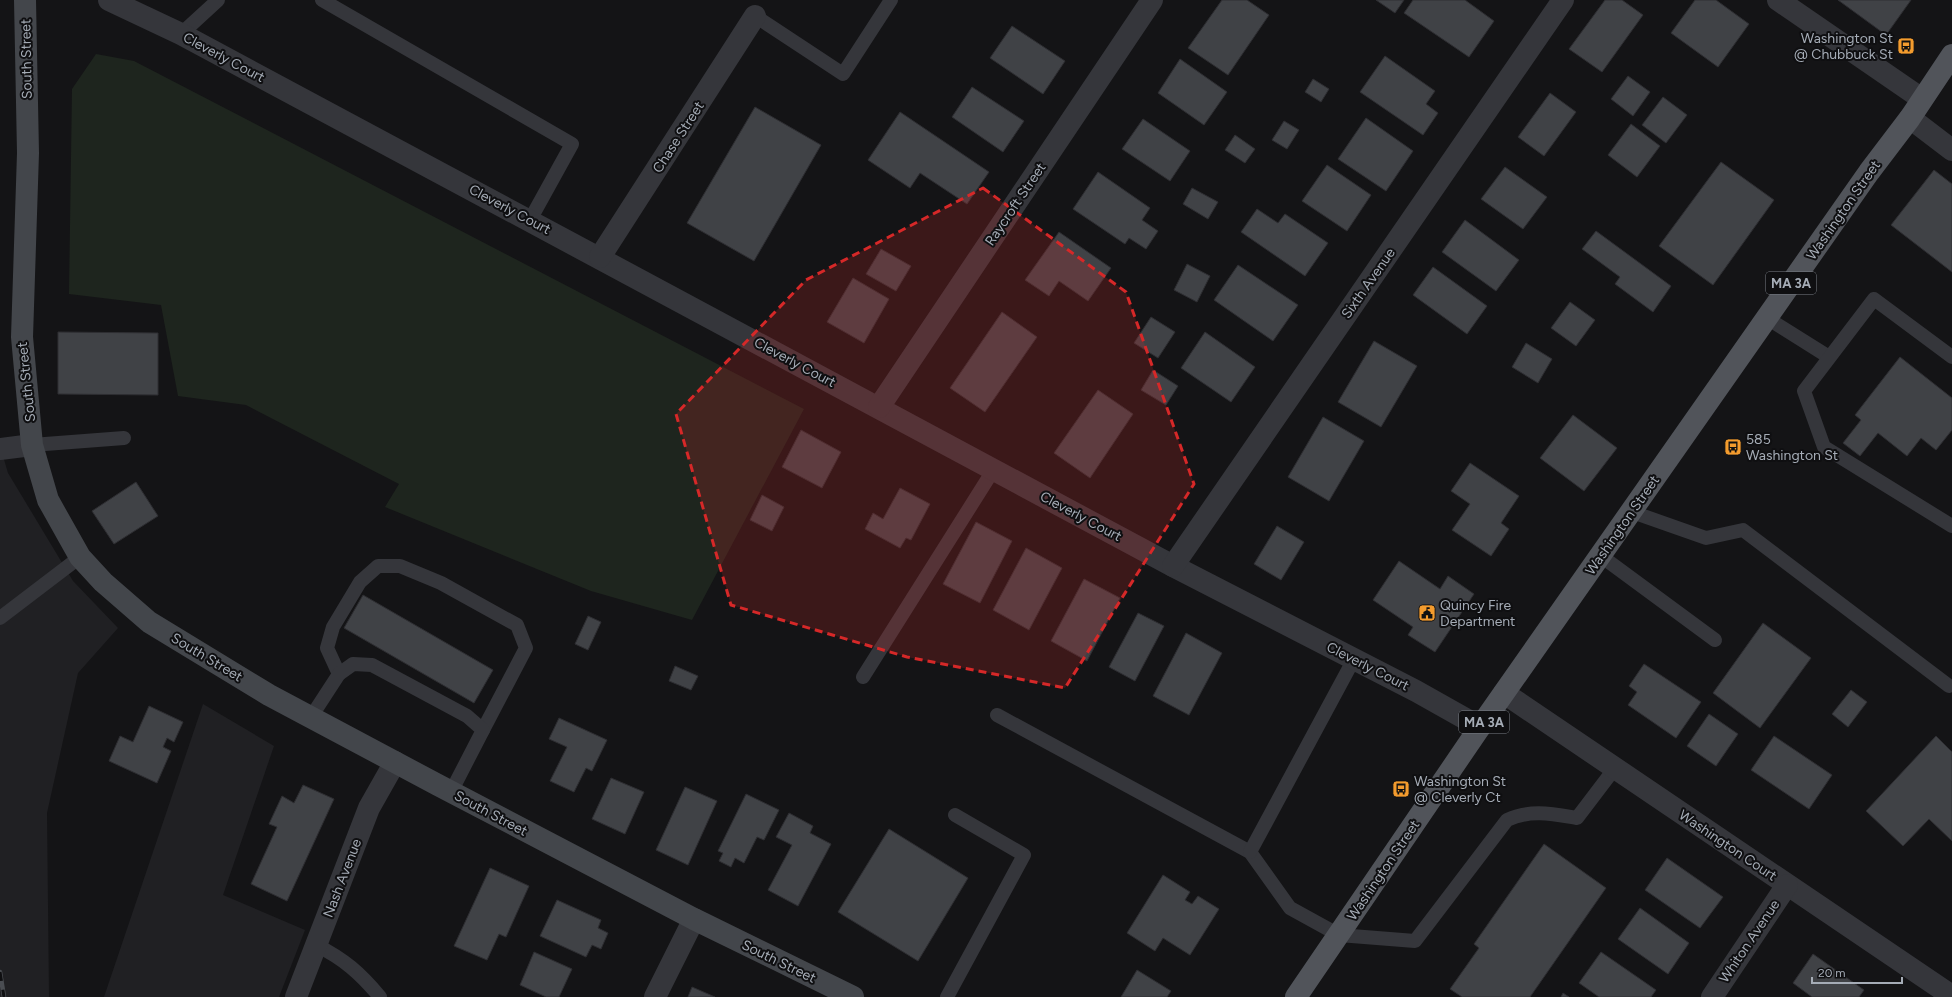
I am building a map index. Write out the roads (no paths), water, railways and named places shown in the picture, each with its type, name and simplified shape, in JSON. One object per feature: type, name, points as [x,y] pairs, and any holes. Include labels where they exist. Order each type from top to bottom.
[{"type":"main road","name":"South Street","points":[[25,0],[28,153],[22,337],[32,445],[48,500],[80,557],[103,582],[149,622],[268,695],[694,919],[853,997]]},
{"type":"main road","name":"Washington Street","points":[[1296,997],[1504,693],[1869,172],[1910,118],[1952,55]]},
{"type":"street","name":"Cleverly Court","points":[[109,0],[181,34],[600,257],[1173,566],[1416,691],[1480,728]]},
{"type":"street","name":"Raycroft Street","points":[[879,407],[1152,0]]},
{"type":"street","name":"Sixth Avenue","points":[[1173,566],[1563,0]]},
{"type":"street","points":[[1778,0],[1922,99]]},
{"type":"street","name":"Chase Street","points":[[600,257],[755,16]]},
{"type":"street","points":[[1910,118],[1952,150]]},
{"type":"street","points":[[0,449],[32,445]]},
{"type":"street","name":"Washington Court","points":[[1504,693],[1952,996]]},
{"type":"street","name":"Nash Avenue","points":[[296,997],[369,808],[395,762]]},
{"type":"street","name":"Whiton Avenue","points":[[1712,997],[1787,885]]},
{"type":"street","points":[[655,997],[694,919]]},
{"type":"lane","points":[[181,34],[218,0]]},
{"type":"lane","points":[[322,0],[572,144],[530,220]]},
{"type":"lane","points":[[755,16],[843,74],[891,0]]},
{"type":"lane","points":[[1950,520],[1824,447],[1804,391],[1874,299],[1952,358]]},
{"type":"lane","points":[[1767,318],[1829,357]]},
{"type":"lane","points":[[32,445],[124,438]]},
{"type":"lane","points":[[863,677],[994,469]]},
{"type":"lane","points":[[1632,512],[1706,538],[1743,530],[1949,686]]},
{"type":"lane","points":[[1601,556],[1715,640]]},
{"type":"lane","points":[[0,618],[80,557]]},
{"type":"lane","points":[[339,674],[327,648],[333,628],[360,582],[378,566],[400,566],[442,583],[517,624],[526,648],[451,792]]},
{"type":"lane","points":[[1250,852],[1354,659]]},
{"type":"lane","points":[[311,717],[339,674],[353,664],[372,665],[467,716],[483,730]]},
{"type":"lane","points":[[997,715],[1250,852],[1290,908],[1339,935],[1415,941],[1507,820],[1518,815],[1545,812],[1577,818],[1615,768]]},
{"type":"lane","points":[[947,997],[1024,855],[955,815]]},
{"type":"lane","points":[[316,946],[338,956],[361,975],[380,997]]},
{"type":"railway","points":[[0,972],[4,997]]},
{"type":"place","name":"Washington St @ Chubbuck St","points":[[1906,46]]},
{"type":"place","name":"585 Washington St","points":[[1733,447]]},
{"type":"place","name":"Quincy Fire Department","points":[[1427,613]]},
{"type":"place","name":"Washington St @ Cleverly Ct","points":[[1401,789]]}]
